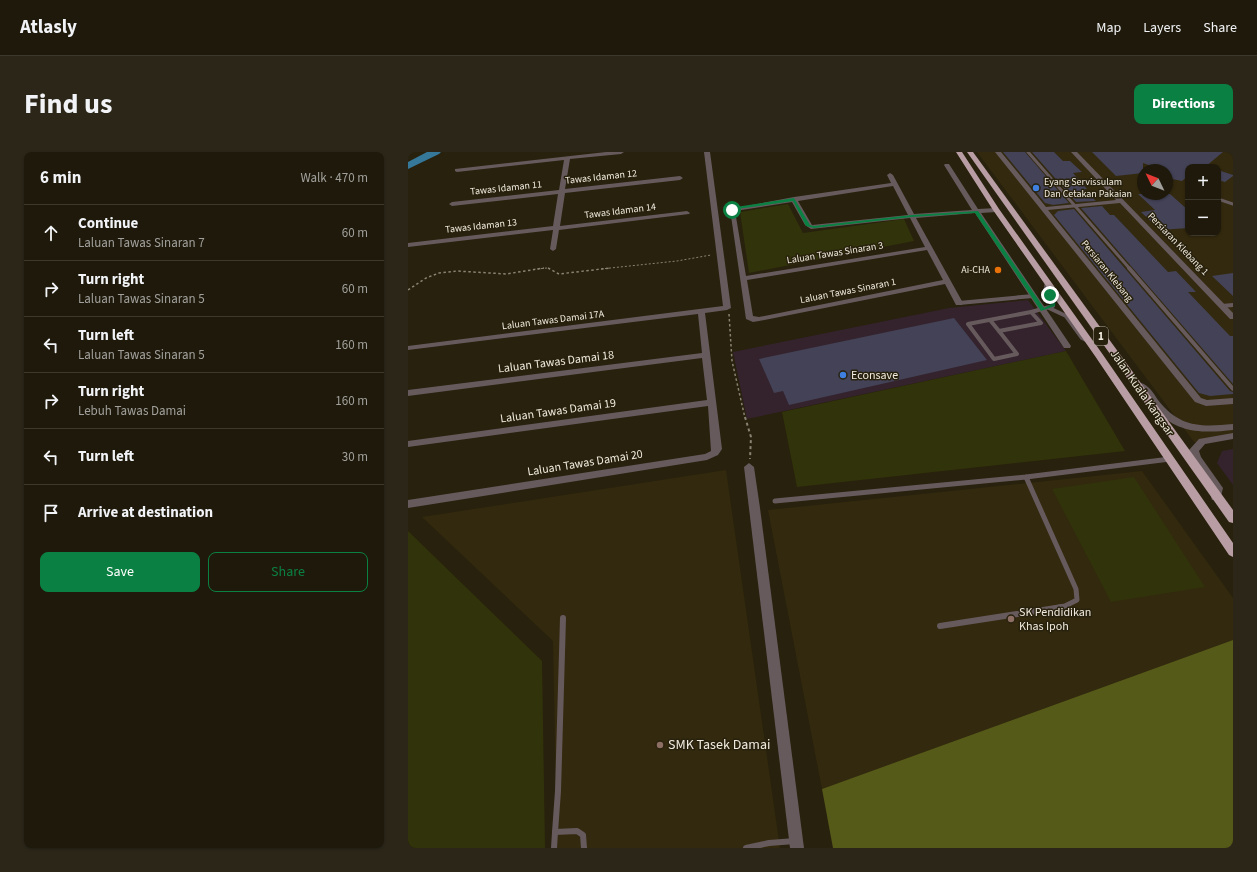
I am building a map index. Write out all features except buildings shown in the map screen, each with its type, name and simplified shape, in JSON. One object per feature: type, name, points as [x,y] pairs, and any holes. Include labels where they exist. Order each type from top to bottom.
[{"type":"highway","name":"Jalan Kuala Kangsar","points":[[958,152],[996,210],[1090,342],[1233,552]]},
{"type":"highway","name":"Jalan Kuala Kangsar","points":[[970,152],[1131,379],[1233,519]]},
{"type":"street","points":[[452,176],[566,161],[620,152]]},
{"type":"street","points":[[707,152],[727,307]]},
{"type":"street","name":"Persiaran Klebang","points":[[998,152],[1201,402],[1206,404],[1233,401]]},
{"type":"street","name":"Persiaran Klebang 1","points":[[1074,152],[1233,317]]},
{"type":"street","points":[[457,170],[566,161]]},
{"type":"street","points":[[561,192],[566,161]]},
{"type":"street","points":[[947,165],[1033,296],[1046,309],[1067,346]]},
{"type":"street","points":[[890,174],[959,303]]},
{"type":"street","name":"Tawas Idaman 12","points":[[553,249],[561,192],[680,178]]},
{"type":"street","points":[[744,278],[732,210],[895,184]]},
{"type":"street","name":"Tawas Idaman 11","points":[[452,204],[561,192]]},
{"type":"street","points":[[794,199],[808,226],[811,227],[912,216],[996,210]]},
{"type":"street","points":[[1044,209],[1121,201]]},
{"type":"street","name":"Tawas Idaman 14","points":[[556,228],[687,213]]},
{"type":"street","name":"Tawas Idaman 13","points":[[408,244],[556,228]]},
{"type":"street","name":"Laluan Tawas Sinaran 3","points":[[744,278],[929,248]]},
{"type":"street","name":"Laluan Tawas Sinaran 1","points":[[744,278],[749,317],[753,320],[947,281]]},
{"type":"street","name":"Laluan Tawas Damai 17A","points":[[408,348],[725,309],[727,307]]},
{"type":"street","points":[[701,311],[712,402]]},
{"type":"street","name":"Laluan Tawas Damai 18","points":[[408,393],[707,355]]},
{"type":"street","points":[[1131,379],[1144,387],[1160,409],[1174,421],[1184,426],[1196,430],[1233,427]]},
{"type":"street","name":"Laluan Tawas Damai 19","points":[[408,444],[712,402]]},
{"type":"street","name":"Laluan Tawas Damai 20","points":[[408,504],[707,457],[715,453],[717,449],[712,402]]},
{"type":"street","points":[[1216,496],[1218,488],[1196,458],[1194,450],[1202,441],[1233,436]]},
{"type":"street","points":[[749,467],[797,845]]},
{"type":"lane","points":[[1028,152],[1233,388]]},
{"type":"lane","points":[[1221,200],[1233,204]]},
{"type":"lane","points":[[990,320],[1017,354],[994,359],[968,324],[1046,309],[1053,306],[1053,301],[1046,288],[1047,281]]},
{"type":"lane","points":[[959,303],[1033,296]]},
{"type":"lane","points":[[1222,306],[1233,305]]},
{"type":"lane","points":[[1046,309],[1066,316],[1082,338],[1090,342]]},
{"type":"lane","points":[[999,331],[1041,323],[1031,312]]},
{"type":"lane","points":[[775,501],[1026,477],[1170,459]]},
{"type":"lane","points":[[940,626],[1065,606],[1076,600],[1076,589],[1026,477]]},
{"type":"lane","points":[[554,848],[558,791],[563,618]]},
{"type":"lane","points":[[555,832],[577,831],[583,835],[584,848]]},
{"type":"lane","points":[[746,848],[769,843],[797,845]]},
{"type":"path","points":[[408,290],[426,278],[440,273],[457,271],[506,274],[547,268],[559,274],[677,261],[720,254]]},
{"type":"path","points":[[727,307],[730,320],[732,361],[741,403],[751,437],[749,467]]},
{"type":"shaded area","points":[[977,152],[1233,152],[1233,438],[1194,442]]},
{"type":"shaded area","points":[[788,204],[803,233],[904,219],[914,241],[749,273],[740,212]]},
{"type":"shaded area","points":[[1028,300],[1066,351],[747,419],[733,352],[949,308]]},
{"type":"shaded area","points":[[1066,351],[1125,451],[797,487],[782,412]]},
{"type":"shaded area","points":[[1233,449],[1233,485],[1217,463],[1222,451]]},
{"type":"shaded area","name":"SMK Tasek Damai","points":[[726,470],[780,848],[557,848],[553,641],[422,517]]},
{"type":"shaded area","name":"SK Pendidikan Khas Ipoh","points":[[1142,471],[1233,598],[1233,640],[822,789],[768,510]]},
{"type":"shaded area","points":[[1134,477],[1205,587],[1111,602],[1052,489]]},
{"type":"shaded area","points":[[408,531],[542,661],[545,848],[408,848]]},
{"type":"green space","points":[[1233,640],[1233,848],[833,848],[822,789]]},
{"type":"waterway","points":[[408,166],[435,152]]},
{"type":"place","name":"Eyang Servissulam Dan Cetakan Pakaian","points":[[1036,188]]},
{"type":"place","name":"Ai-CHA","points":[[998,270]]},
{"type":"place","name":"Econsave","points":[[843,375]]},
{"type":"place","name":"SK Pendidikan Khas Ipoh","points":[[1011,619]]},
{"type":"place","name":"SMK Tasek Damai","points":[[660,745]]},
{"type":"route","points":[[732,210],[736,208],[794,199],[808,226],[814,227],[912,216],[977,212],[1042,310],[1053,306],[1053,301],[1050,295]]}]
